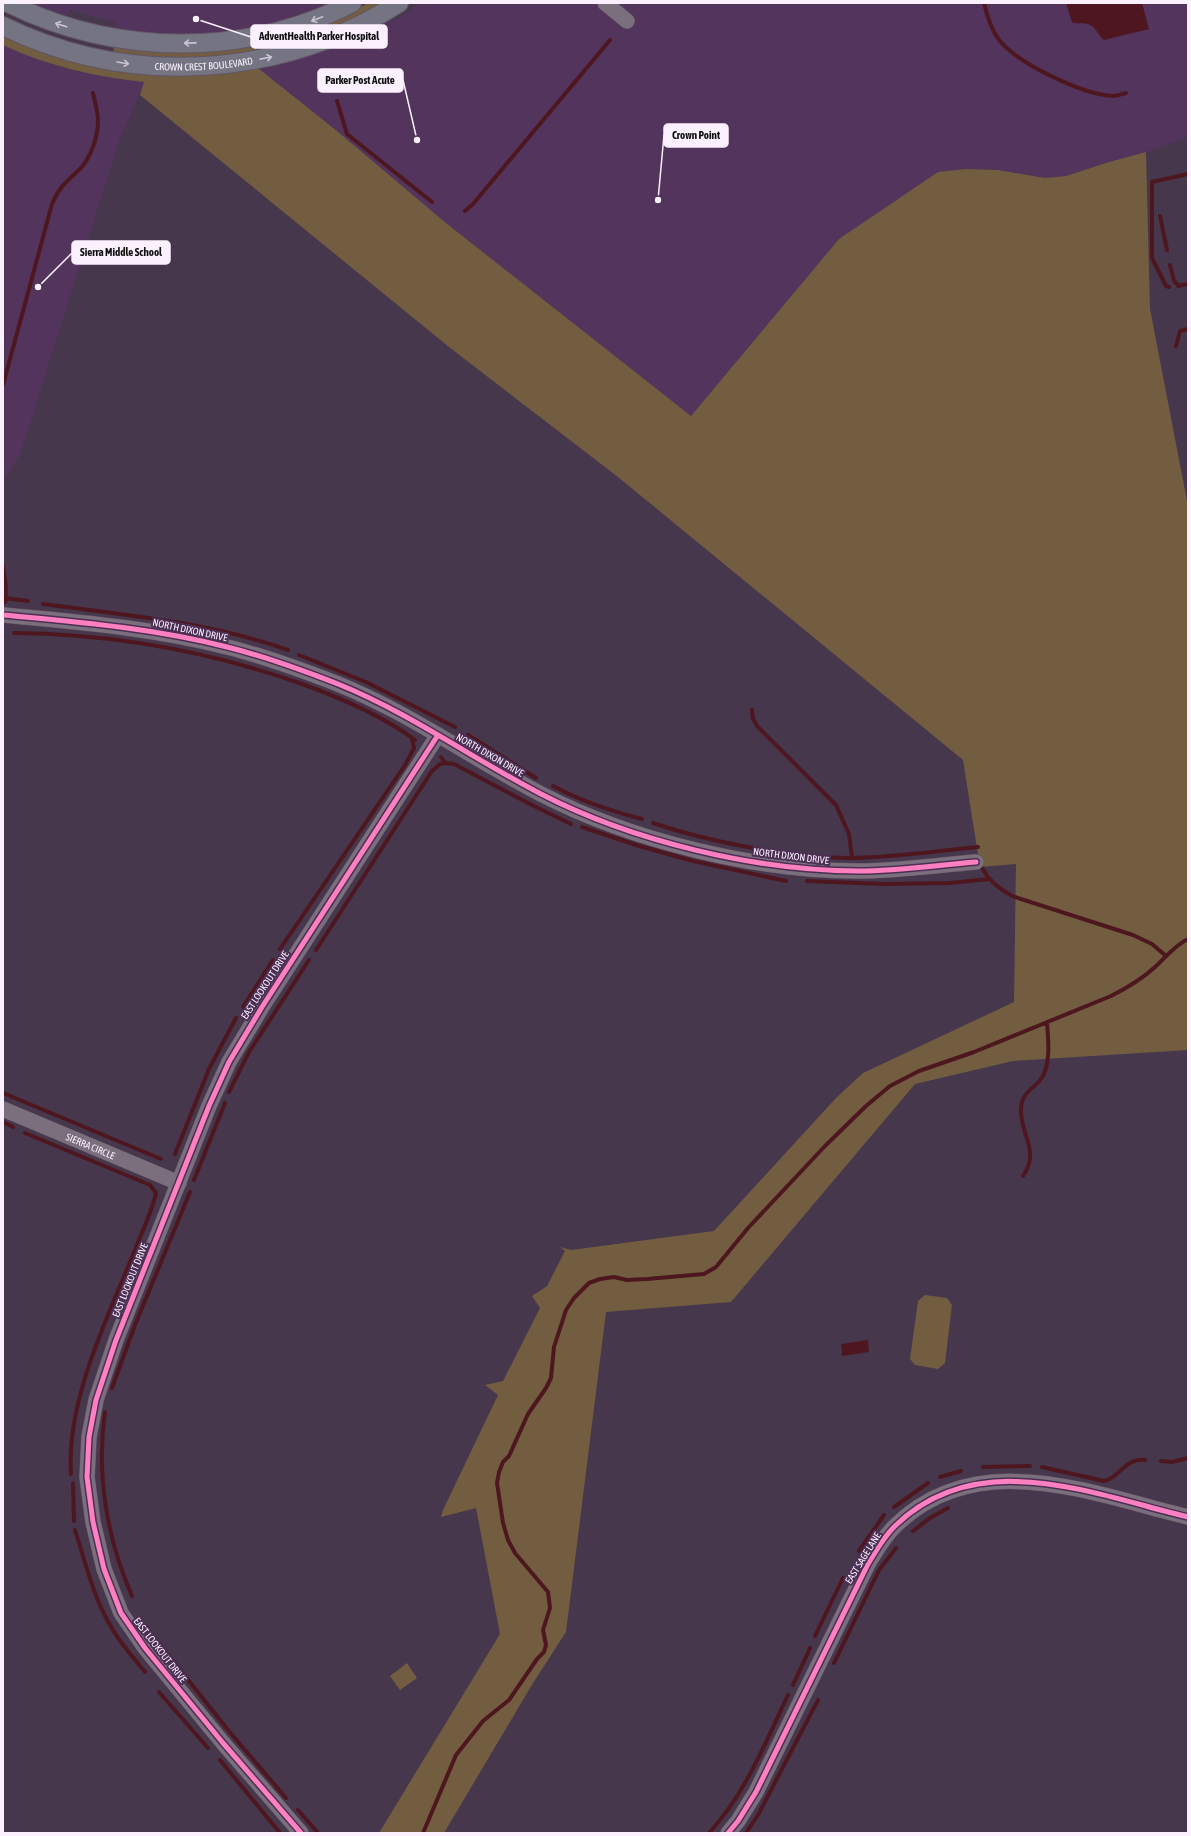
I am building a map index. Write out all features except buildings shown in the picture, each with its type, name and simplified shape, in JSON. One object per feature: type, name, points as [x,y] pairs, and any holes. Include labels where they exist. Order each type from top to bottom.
[{"type":"main road","name":"CROWN CREST BOULEVARD","points":[[8,3],[51,22],[90,34],[133,41],[186,44],[219,42],[271,33],[314,20],[352,3]]},
{"type":"main road","name":"CROWN CREST BOULEVARD","points":[[3,26],[41,43],[103,60],[151,66],[204,66],[250,61],[302,49],[354,29],[399,3]]},
{"type":"street","points":[[605,3],[628,21]]},
{"type":"street","name":"NORTH DIXON DRIVE","points":[[3,615],[145,630],[242,651],[285,664],[341,685],[391,709],[501,773],[566,806],[623,828],[702,851],[763,863],[840,871],[875,871],[976,862]]},
{"type":"street","name":"EAST LOOKOUT DRIVE","points":[[300,1833],[223,1743],[145,1648],[121,1613],[108,1581],[93,1522],[88,1482],[87,1456],[89,1437],[96,1400],[120,1329],[220,1081],[239,1043],[438,735]]},
{"type":"street","name":"SIERRA CIRCLE","points":[[3,1108],[179,1183]]},
{"type":"street","name":"EAST SAGE LANE","points":[[728,1833],[738,1821],[756,1792],[868,1564],[890,1532],[912,1512],[932,1500],[958,1488],[978,1483],[1013,1480],[1052,1484],[1188,1517]]},
{"type":"shaded area","points":[[26,3],[333,3],[307,14],[267,25],[216,34],[179,36],[117,30],[116,22],[70,10],[67,18]]},
{"type":"shaded area","points":[[368,3],[385,3],[332,29],[259,52],[183,60],[113,54],[114,45],[132,48],[345,15]]},
{"type":"shaded area","points":[[419,3],[1188,3],[1188,137],[1146,152],[1066,176],[1045,178],[998,170],[966,169],[938,172],[839,239],[691,416],[446,223],[337,131],[258,68],[289,61],[339,44],[389,19],[398,19]]},
{"type":"shaded area","points":[[1066,3],[1142,3],[1149,29],[1104,40],[1091,25],[1072,22]]},
{"type":"shaded area","points":[[3,36],[33,49],[64,59],[96,67],[128,72],[193,75],[258,68],[337,131],[446,223],[691,416],[839,239],[938,172],[966,169],[998,170],[1045,178],[1066,176],[1146,152],[1150,309],[1188,506],[1188,1050],[1013,1061],[915,1084],[731,1302],[606,1312],[566,1632],[533,1683],[444,1833],[379,1833],[500,1634],[476,1508],[441,1517],[498,1395],[485,1385],[503,1381],[540,1308],[532,1296],[547,1286],[565,1251],[560,1247],[571,1250],[714,1231],[836,1098],[863,1073],[1014,1002],[1016,864],[980,867],[963,760],[618,477],[449,347],[140,95],[144,82],[90,74],[54,65],[3,45]]},
{"type":"shaded area","points":[[3,45],[30,56],[79,72],[145,82],[121,135],[21,452],[3,480]]},
{"type":"shaded area","points":[[925,1295],[947,1298],[952,1305],[945,1363],[938,1369],[915,1365],[910,1359],[918,1301]]},
{"type":"shaded area","points":[[868,1340],[869,1352],[842,1356],[841,1344]]},
{"type":"shaded area","points":[[407,1663],[417,1678],[400,1690],[390,1676]]},
{"type":"waterway","points":[[984,3],[986,13],[996,36],[1008,49],[1021,59],[1052,77],[1086,90],[1114,96],[1126,93]]},
{"type":"waterway","points":[[465,211],[473,204],[610,40]]},
{"type":"waterway","points":[[3,385],[52,204],[67,181],[80,169],[91,153],[98,127],[98,118],[93,93]]},
{"type":"waterway","points":[[337,101],[347,134],[432,202]]},
{"type":"waterway","points":[[1169,287],[1166,286],[1152,258],[1152,182],[1188,174]]},
{"type":"waterway","points":[[1160,216],[1167,250]]},
{"type":"waterway","points":[[1170,265],[1174,281],[1179,286]]},
{"type":"waterway","points":[[1178,286],[1188,284]]},
{"type":"waterway","points":[[1176,346],[1180,331],[1188,329]]},
{"type":"waterway","points":[[3,566],[6,587],[5,602]]},
{"type":"waterway","points":[[5,598],[28,601]]},
{"type":"waterway","points":[[43,604],[136,616],[197,626],[258,640],[288,650]]},
{"type":"waterway","points":[[14,633],[51,634],[124,641],[160,646],[232,662],[267,672],[346,701],[375,715],[415,740]]},
{"type":"waterway","points":[[299,655],[366,682],[455,727]]},
{"type":"waterway","points":[[752,710],[753,719],[757,726],[836,805],[849,834],[852,858]]},
{"type":"waterway","points":[[468,735],[536,778]]},
{"type":"waterway","points":[[280,949],[405,765],[414,748],[412,739]]},
{"type":"waterway","points":[[441,757],[445,763],[454,764],[571,824]]},
{"type":"waterway","points":[[316,950],[432,771],[440,764],[445,763]]},
{"type":"waterway","points":[[553,786],[596,805],[642,819]]},
{"type":"waterway","points":[[653,823],[723,842],[800,855],[824,857],[880,857],[978,847]]},
{"type":"waterway","points":[[582,827],[639,846],[693,861],[786,881]]},
{"type":"waterway","points":[[982,868],[995,884],[1012,896],[1133,935],[1152,944],[1166,956]]},
{"type":"waterway","points":[[807,881],[884,884],[950,883],[989,879]]},
{"type":"waterway","points":[[423,1833],[456,1755],[483,1721],[509,1700],[537,1659],[544,1652],[546,1645],[543,1630],[550,1608],[548,1592],[515,1553],[508,1540],[503,1523],[497,1483],[503,1462],[509,1456],[528,1414],[551,1378],[554,1347],[566,1310],[574,1298],[589,1283],[600,1279],[614,1277],[627,1280],[704,1274],[716,1267],[748,1228],[825,1146],[866,1106],[890,1086],[919,1071],[974,1052],[1111,996],[1145,975],[1175,948],[1188,939]]},
{"type":"waterway","points":[[243,1007],[273,960]]},
{"type":"waterway","points":[[229,1092],[249,1052],[309,960]]},
{"type":"waterway","points":[[175,1154],[209,1069],[236,1018]]},
{"type":"waterway","points":[[1023,1176],[1028,1167],[1030,1150],[1021,1117],[1021,1108],[1024,1098],[1040,1080],[1046,1070],[1048,1049],[1047,1022]]},
{"type":"waterway","points":[[3,1093],[161,1159]]},
{"type":"waterway","points":[[194,1180],[225,1103]]},
{"type":"waterway","points":[[3,1122],[13,1127]]},
{"type":"waterway","points":[[25,1133],[150,1185],[156,1193],[91,1359],[82,1388],[75,1417],[71,1446],[71,1474]]},
{"type":"waterway","points":[[112,1388],[135,1325],[190,1192]]},
{"type":"waterway","points":[[105,1412],[102,1459],[106,1506],[116,1552],[132,1596]]},
{"type":"waterway","points":[[1161,1461],[1172,1462],[1188,1458]]},
{"type":"waterway","points":[[1042,1467],[1104,1481],[1114,1476],[1132,1462],[1145,1460]]},
{"type":"waterway","points":[[983,1467],[1030,1466]]},
{"type":"waterway","points":[[940,1477],[961,1471]]},
{"type":"waterway","points":[[73,1483],[74,1521]]},
{"type":"waterway","points":[[894,1507],[928,1483]]},
{"type":"waterway","points":[[913,1531],[930,1518],[948,1508]]},
{"type":"waterway","points":[[859,1551],[884,1515]]},
{"type":"waterway","points":[[75,1530],[90,1578],[104,1614],[126,1649],[145,1672]]},
{"type":"waterway","points":[[834,1663],[879,1570],[896,1548]]},
{"type":"waterway","points":[[815,1636],[843,1578]]},
{"type":"waterway","points":[[158,1642],[228,1730],[286,1798]]},
{"type":"waterway","points":[[793,1685],[810,1648]]},
{"type":"waterway","points":[[159,1692],[208,1748]]},
{"type":"waterway","points":[[709,1833],[734,1801],[754,1767],[788,1695]]},
{"type":"waterway","points":[[746,1833],[758,1815],[818,1700]]},
{"type":"waterway","points":[[220,1760],[280,1833]]},
{"type":"waterway","points":[[298,1810],[318,1833]]},
{"type":"cycle path","points":[[3,615],[143,630],[199,640],[283,664],[338,684],[391,708],[541,794],[577,811],[654,839],[696,850],[779,866],[819,870],[874,871],[976,862]]},
{"type":"cycle path","points":[[301,1833],[223,1743],[145,1648],[121,1613],[104,1569],[93,1522],[87,1477],[89,1437],[96,1400],[116,1340],[209,1106],[229,1062],[262,1007],[438,735]]},
{"type":"cycle path","points":[[728,1833],[738,1821],[756,1792],[868,1564],[890,1531],[927,1502],[961,1488],[998,1482],[1036,1483],[1075,1488],[1188,1517]]},
{"type":"place","name":"AdventHealth Parker Hospital","points":[[196,19]]},
{"type":"place","name":"Parker Post Acute","points":[[417,140]]},
{"type":"place","name":"Crown Point","points":[[658,200]]},
{"type":"place","name":"Sierra Middle School","points":[[38,287]]}]
